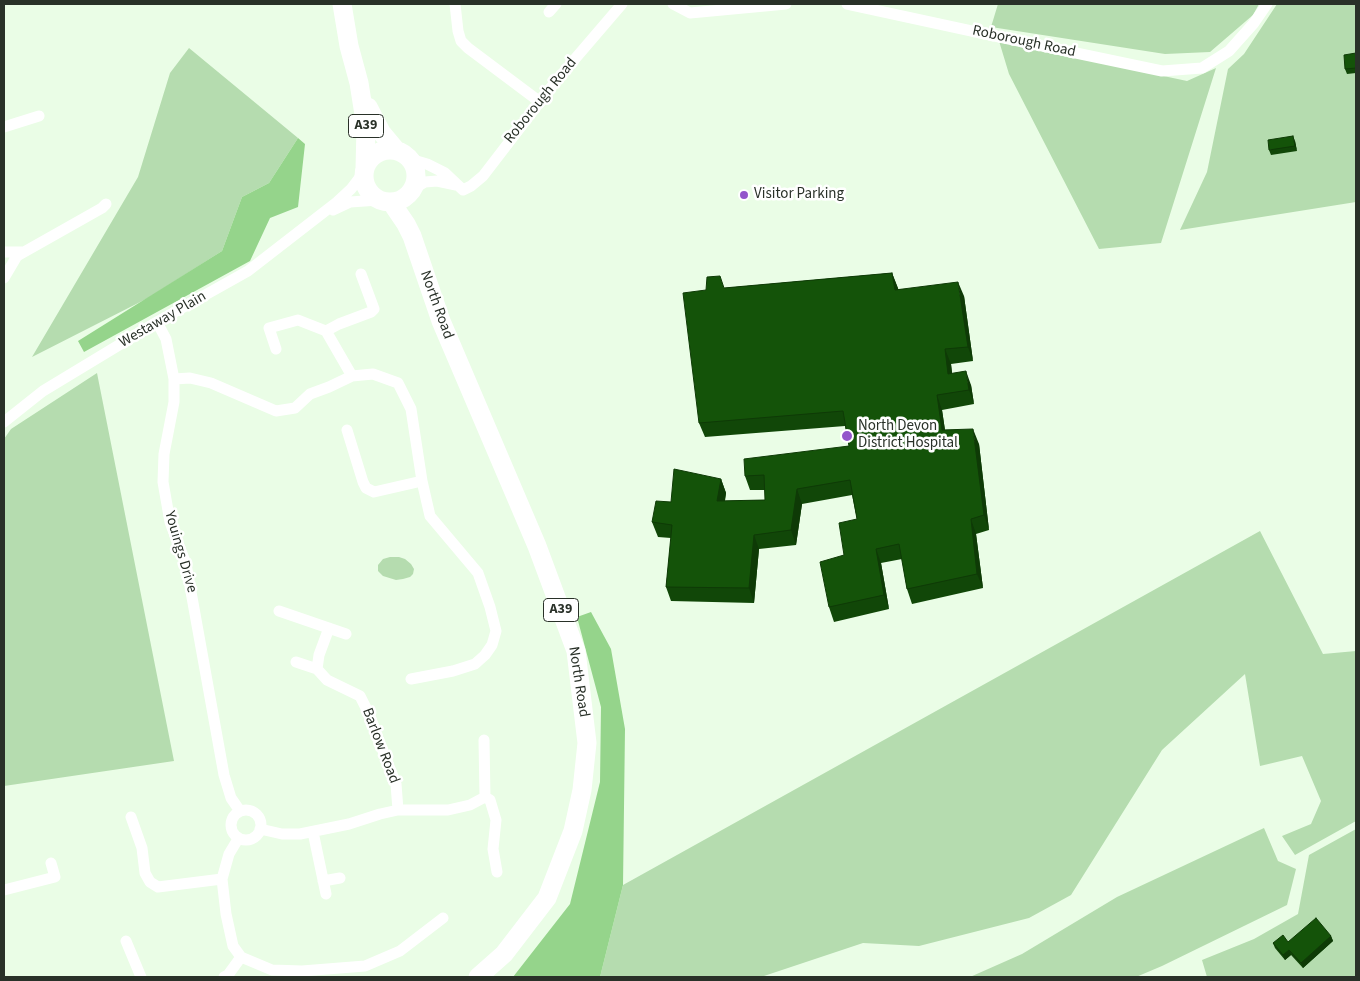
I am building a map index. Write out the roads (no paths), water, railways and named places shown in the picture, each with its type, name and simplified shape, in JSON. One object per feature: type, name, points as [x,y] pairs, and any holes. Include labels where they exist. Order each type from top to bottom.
[{"type":"main road","name":"A39","points":[[342,4],[366,127],[364,171]]},
{"type":"main road","name":"A39","points":[[358,83],[381,132],[403,154]]},
{"type":"main road","points":[[382,150],[403,154],[413,163],[416,179],[411,191],[398,201],[385,201],[374,197],[367,188],[364,171],[367,163],[376,153],[382,150]]},
{"type":"main road","name":"North Road","points":[[411,191],[410,215],[412,236]]},
{"type":"main road","name":"North Road","points":[[385,201],[406,224],[412,236],[440,321],[537,546],[576,651],[587,743],[582,790],[573,831],[547,898],[504,954],[478,977]]},
{"type":"street","points":[[455,4],[461,41],[540,102]]},
{"type":"street","name":"Roborough Road","points":[[411,191],[425,182],[437,181],[458,185],[464,190],[483,176],[540,102],[622,4]]},
{"type":"street","points":[[673,4],[690,13],[786,4]]},
{"type":"street","name":"Roborough Road","points":[[847,4],[990,36],[1162,71],[1202,68],[1229,51],[1254,23],[1266,4]]},
{"type":"street","points":[[4,127],[39,116]]},
{"type":"street","points":[[403,154],[445,173],[458,185]]},
{"type":"street","name":"Westaway Plain","points":[[6,416],[43,391],[157,322],[248,271],[320,216],[351,189],[364,171]]},
{"type":"street","name":"Westaway Plain","points":[[320,216],[350,202],[385,201]]},
{"type":"street","points":[[4,278],[17,256],[106,204]]},
{"type":"street","points":[[4,252],[23,252]]},
{"type":"street","points":[[326,331],[374,309],[361,274]]},
{"type":"street","points":[[276,349],[269,328],[298,320],[326,331],[352,376]]},
{"type":"street","name":"Youings Drive","points":[[157,322],[166,339],[174,379],[174,402],[164,454],[163,482],[170,522],[186,564],[224,775],[232,798],[240,811]]},
{"type":"street","points":[[174,379],[190,378],[211,383],[276,411],[295,408],[310,394],[352,376],[373,374],[398,383],[410,409],[430,516],[478,573],[496,631],[489,650],[476,664],[453,671],[411,679]]},
{"type":"street","points":[[347,430],[366,488],[374,492],[422,481]]},
{"type":"street","points":[[279,611],[346,634]]},
{"type":"street","points":[[317,669],[319,655],[329,628]]},
{"type":"street","name":"Barlow Road","points":[[296,662],[317,669],[327,680],[360,696],[370,716],[396,784],[398,810]]},
{"type":"street","points":[[484,740],[485,797]]},
{"type":"street","points":[[260,829],[282,834],[300,834],[350,824],[398,810],[448,810],[470,805],[485,797]]},
{"type":"street","points":[[485,797],[490,800],[496,820],[493,848],[496,872]]},
{"type":"street","points":[[240,811],[251,811],[260,822],[260,829],[256,836],[250,839],[238,839],[231,830],[234,816],[240,811]]},
{"type":"street","points":[[131,817],[142,848],[145,873],[150,882],[158,887],[222,879]]},
{"type":"street","points":[[314,832],[326,894]]},
{"type":"street","points":[[238,839],[228,854],[222,879],[226,914],[233,946],[241,957],[272,970],[302,971],[365,966],[400,950],[443,918]]},
{"type":"street","points":[[4,890],[55,877],[51,863]]},
{"type":"street","points":[[323,881],[340,878]]},
{"type":"street","points":[[126,941],[141,977]]},
{"type":"street","points":[[224,977],[228,975],[241,957]]},
{"type":"place","name":"Visitor Parking","points":[[744,195]]},
{"type":"place","name":"North Devon District Hospital","points":[[847,436]]}]
